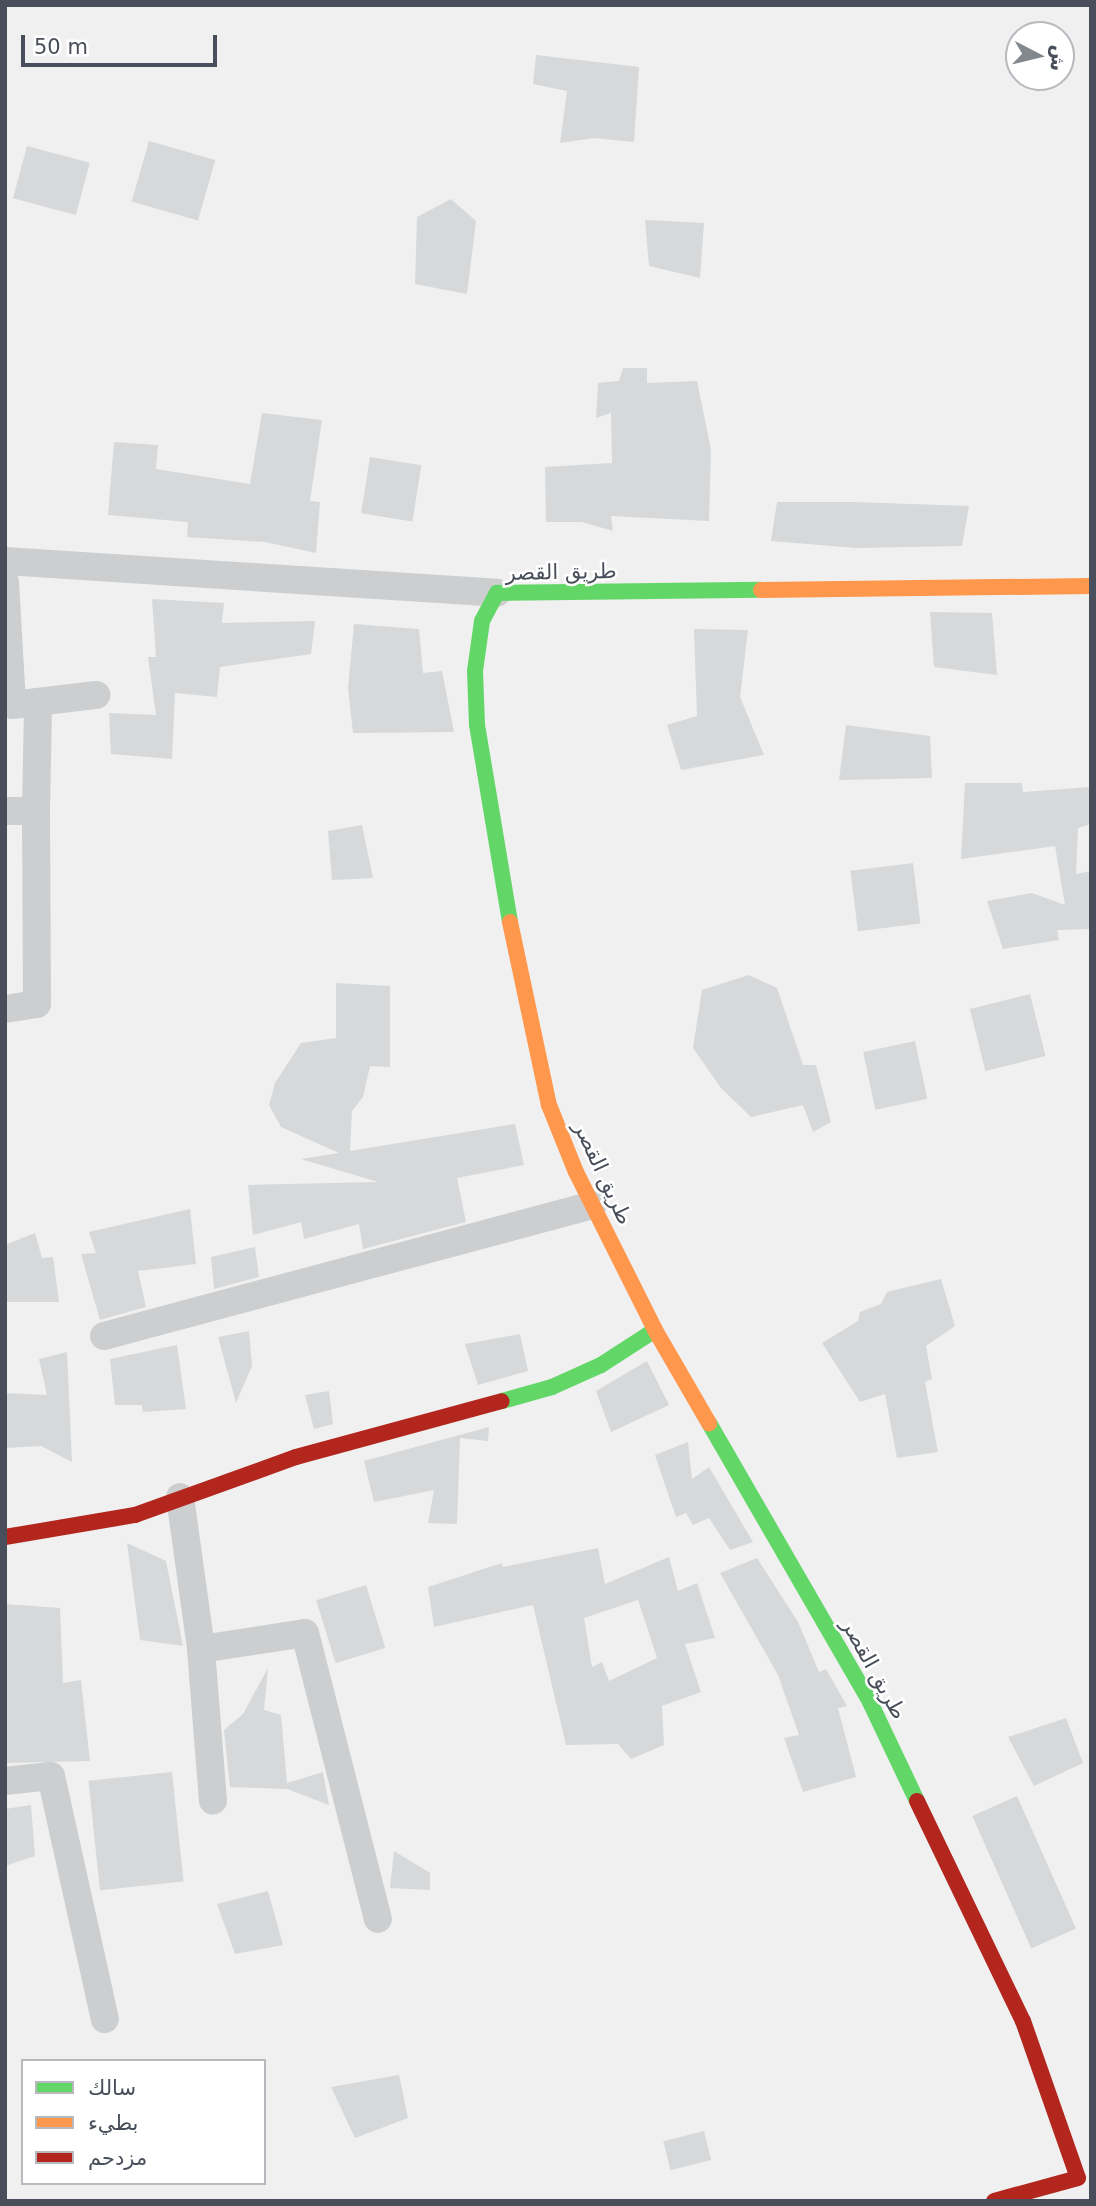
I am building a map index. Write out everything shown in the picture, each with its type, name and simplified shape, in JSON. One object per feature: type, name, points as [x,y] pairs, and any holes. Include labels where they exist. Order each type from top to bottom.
[{"type":"street","points":[[5,561],[497,593]]},
{"type":"street","points":[[5,582],[12,705],[96,695]]},
{"type":"street","name":"طريق القصر","points":[[994,2201],[1085,2176],[1024,2021],[870,1702],[656,1330],[593,1205],[549,1105],[513,939],[477,725],[475,671],[482,621],[497,593],[1091,586]]},
{"type":"street","points":[[5,1009],[37,1004],[38,702]]},
{"type":"street","points":[[5,811],[36,811]]},
{"type":"street","points":[[104,1336],[593,1205]]},
{"type":"street","points":[[5,1537],[135,1515],[180,1497],[395,1427],[552,1387],[601,1365],[656,1330]]},
{"type":"street","points":[[180,1497],[201,1649],[213,1801]]},
{"type":"street","points":[[201,1649],[305,1633],[378,1919]]},
{"type":"street","points":[[5,1781],[51,1776],[105,2019]]},
{"type":"building","points":[[536,55],[639,67],[634,142],[594,138],[560,143],[567,91],[533,84]]},
{"type":"building","points":[[149,141],[215,160],[198,221],[132,202]]},
{"type":"building","points":[[27,146],[90,163],[76,215],[13,198]]},
{"type":"building","points":[[451,199],[476,221],[467,294],[415,284],[417,217]]},
{"type":"building","points":[[645,220],[704,223],[700,278],[649,266]]},
{"type":"building","points":[[623,368],[647,368],[647,383],[697,381],[711,450],[709,521],[611,516],[613,531],[582,522],[546,522],[545,467],[612,463],[611,413],[596,418],[598,383],[619,381]]},
{"type":"building","points":[[262,413],[322,420],[310,501],[320,502],[316,553],[265,542],[187,537],[188,522],[108,515],[114,442],[158,445],[156,469],[250,484]]},
{"type":"building","points":[[370,457],[421,465],[412,521],[361,513]]},
{"type":"building","points":[[777,502],[969,506],[962,546],[856,548],[771,541]]},
{"type":"building","points":[[152,599],[224,603],[222,623],[315,621],[311,654],[220,667],[217,697],[175,693],[172,759],[111,754],[109,713],[156,715],[148,657],[156,657]]},
{"type":"building","points":[[930,612],[992,613],[997,675],[934,667]]},
{"type":"building","points":[[354,624],[419,629],[423,673],[442,671],[454,732],[353,733],[348,688]]},
{"type":"building","points":[[694,629],[748,630],[740,697],[764,755],[681,770],[667,725],[697,716]]},
{"type":"building","points":[[846,725],[930,736],[932,778],[839,780]]},
{"type":"building","points":[[965,783],[1022,783],[1023,792],[1091,787],[1091,824],[1078,828],[1076,874],[1091,871],[1091,929],[1057,930],[1059,940],[1003,949],[987,901],[1032,893],[1065,905],[1055,846],[961,859]]},
{"type":"building","points":[[362,825],[373,878],[332,880],[328,831]]},
{"type":"building","points":[[913,863],[920,924],[858,931],[850,871]]},
{"type":"building","points":[[749,975],[777,988],[803,1065],[816,1065],[831,1122],[813,1132],[803,1105],[751,1117],[721,1088],[693,1048],[702,990]]},
{"type":"building","points":[[336,983],[390,986],[390,1067],[370,1066],[363,1097],[352,1111],[350,1151],[515,1124],[524,1165],[457,1178],[466,1222],[363,1249],[359,1224],[304,1239],[301,1222],[253,1235],[248,1185],[378,1182],[301,1159],[339,1153],[281,1127],[269,1105],[275,1083],[301,1043],[336,1038]]},
{"type":"building","points":[[1030,994],[1045,1056],[985,1071],[970,1009]]},
{"type":"building","points":[[915,1041],[927,1099],[875,1110],[863,1052]]},
{"type":"building","points":[[190,1209],[196,1264],[138,1271],[146,1307],[100,1320],[81,1254],[96,1253],[89,1232]]},
{"type":"building","points":[[35,1233],[42,1258],[53,1257],[59,1302],[5,1302],[5,1245]]},
{"type":"building","points":[[255,1247],[259,1277],[214,1289],[211,1257]]},
{"type":"building","points":[[941,1279],[955,1326],[926,1346],[932,1379],[925,1382],[938,1452],[897,1458],[885,1394],[860,1402],[822,1343],[858,1321],[860,1312],[881,1304],[887,1292]]},
{"type":"building","points":[[249,1331],[252,1366],[236,1403],[218,1337]]},
{"type":"building","points":[[520,1334],[528,1371],[478,1385],[465,1344]]},
{"type":"building","points":[[177,1345],[186,1409],[143,1412],[142,1405],[115,1405],[110,1359]]},
{"type":"building","points":[[67,1352],[72,1462],[41,1446],[5,1448],[5,1393],[47,1395],[39,1359]]},
{"type":"building","points":[[647,1361],[669,1405],[611,1432],[596,1391]]},
{"type":"building","points":[[329,1391],[333,1424],[314,1429],[305,1395]]},
{"type":"building","points":[[489,1427],[488,1441],[460,1438],[457,1524],[428,1523],[434,1490],[374,1502],[364,1461]]},
{"type":"building","points":[[688,1442],[692,1479],[709,1467],[753,1542],[730,1550],[709,1518],[693,1525],[686,1513],[676,1517],[655,1455]]},
{"type":"building","points":[[127,1543],[166,1561],[183,1646],[140,1640]]},
{"type":"building","points":[[598,1548],[605,1584],[669,1557],[678,1591],[697,1583],[715,1638],[685,1644],[701,1692],[662,1706],[664,1745],[631,1759],[618,1744],[566,1745],[533,1605],[434,1627],[428,1587],[502,1563],[503,1567]],"holes":[[[638,1600],[657,1658],[609,1681],[602,1662],[592,1667],[584,1618]]]},
{"type":"building","points":[[757,1558],[798,1622],[819,1672],[826,1669],[847,1706],[838,1708],[856,1777],[803,1792],[784,1738],[799,1735],[778,1675],[720,1573]]},
{"type":"building","points":[[366,1585],[385,1648],[336,1663],[316,1600]]},
{"type":"building","points":[[5,1604],[60,1608],[63,1683],[81,1680],[90,1761],[5,1763]]},
{"type":"building","points":[[268,1668],[264,1710],[281,1715],[287,1783],[323,1772],[329,1805],[287,1789],[230,1787],[224,1730],[243,1714]]},
{"type":"building","points":[[1066,1718],[1083,1763],[1034,1786],[1008,1737]]},
{"type":"building","points":[[172,1772],[183,1881],[100,1890],[88,1781]]},
{"type":"building","points":[[1017,1796],[1076,1928],[1031,1948],[972,1816]]},
{"type":"building","points":[[31,1805],[35,1856],[5,1866],[5,1809]]},
{"type":"building","points":[[394,1851],[430,1873],[430,1890],[390,1888]]},
{"type":"building","points":[[268,1891],[283,1945],[235,1954],[217,1904]]},
{"type":"building","points":[[399,2075],[408,2118],[355,2138],[331,2087]]},
{"type":"building","points":[[704,2131],[711,2160],[671,2170],[663,2141]]},
{"type":"traffic: fast","points":[[510,922],[477,725],[475,671],[482,621],[497,593],[761,590]]},
{"type":"traffic: fast","points":[[502,1401],[552,1387],[601,1365],[655,1330]]},
{"type":"traffic: fast","points":[[709,1423],[870,1702],[917,1801]]},
{"type":"traffic: slow","points":[[761,590],[1091,586]]},
{"type":"traffic: slow","points":[[510,922],[549,1105],[576,1172],[655,1330],[709,1423]]},
{"type":"traffic: jam","points":[[5,1537],[135,1515],[296,1457],[502,1401]]},
{"type":"traffic: jam","points":[[917,1801],[1023,2021],[1078,2178],[994,2201]]}]
